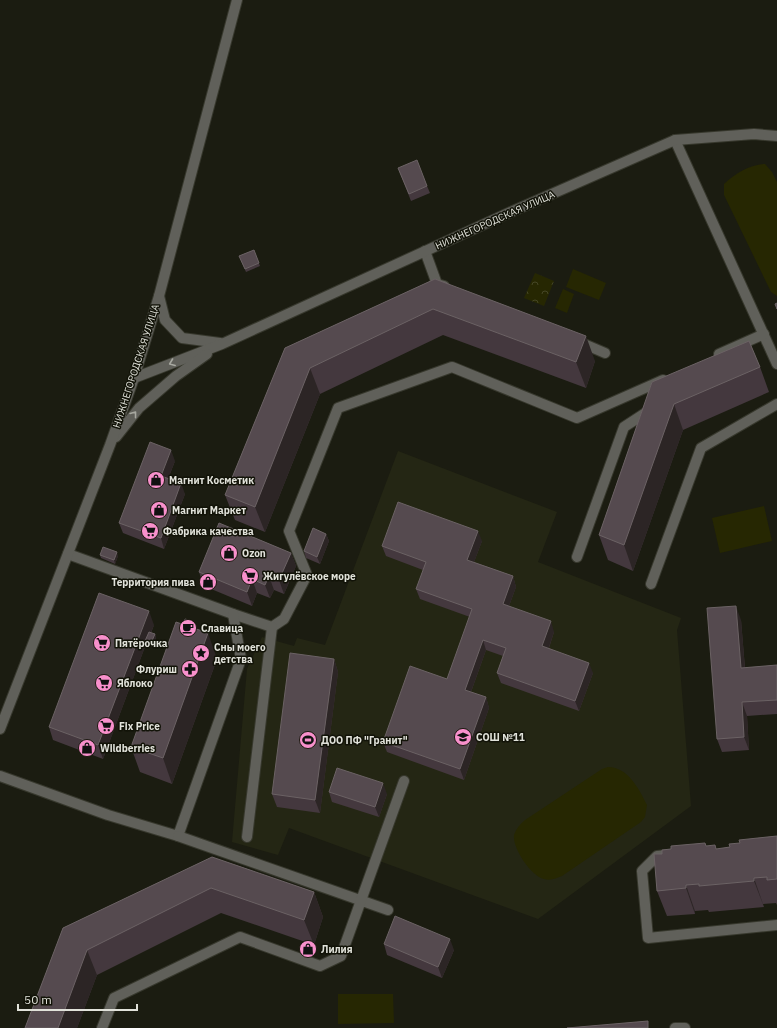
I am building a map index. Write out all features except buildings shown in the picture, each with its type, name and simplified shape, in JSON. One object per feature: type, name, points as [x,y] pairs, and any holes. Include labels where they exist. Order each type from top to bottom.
[{"type":"street","name":"НИЖНЕГОРОДСКАЯ УЛИЦА","points":[[0,729],[3,716],[68,554],[134,378],[158,296],[237,0]]},
{"type":"street","name":"НИЖНЕГОРОДСКАЯ УЛИЦА","points":[[222,344],[675,140],[754,134],[777,136]]},
{"type":"street","points":[[675,140],[777,364]]},
{"type":"street","points":[[425,252],[437,284],[452,290]]},
{"type":"street","points":[[158,296],[165,320],[182,338],[222,344]]},
{"type":"street","points":[[709,359],[764,334]]},
{"type":"street","points":[[569,338],[605,353]]},
{"type":"street","points":[[134,378],[222,344]]},
{"type":"street","points":[[110,445],[139,408],[176,376],[222,344]]},
{"type":"street","points":[[247,837],[272,626],[284,618],[307,575],[289,531],[338,408],[452,367],[577,418],[675,375]]},
{"type":"street","points":[[577,557],[624,427],[650,411],[660,381]]},
{"type":"street","points":[[651,584],[700,448],[777,404]]},
{"type":"street","points":[[68,554],[233,614],[272,626]]},
{"type":"street","points":[[178,836],[241,659],[233,614]]},
{"type":"street","points":[[0,776],[108,815],[178,836],[388,910]]},
{"type":"street","points":[[102,1028],[114,998],[240,937],[320,966],[341,956],[404,781]]},
{"type":"street","points":[[680,854],[657,856],[642,871],[648,938],[777,925]]},
{"type":"street","points":[[675,1028],[685,1028]]},
{"type":"shaded area","name":"СОШ №11","points":[[398,451],[557,512],[538,562],[681,618],[677,630],[691,806],[538,919],[289,828],[278,855],[232,842],[247,669],[262,637],[294,646],[297,638],[325,645]]},
{"type":"green space","points":[[765,164],[772,172],[777,182],[777,296],[771,292],[724,195],[724,184],[733,176],[748,168]]},
{"type":"green space","points":[[573,269],[606,283],[599,300],[566,287]]},
{"type":"green space","points":[[535,273],[554,281],[544,306],[524,298]]},
{"type":"green space","points":[[563,289],[574,294],[567,313],[555,308]]},
{"type":"green space","points":[[764,506],[772,541],[720,553],[712,518]]},
{"type":"green space","points":[[608,767],[621,771],[632,780],[647,805],[645,817],[641,822],[562,876],[549,880],[539,877],[529,868],[519,854],[514,841],[514,835],[517,829],[525,820],[602,769]]},
{"type":"green space","points":[[338,994],[393,994],[394,1023],[338,1024]]},
{"type":"place","name":"Магнит Косметик","points":[[156,480]]},
{"type":"place","name":"Магнит Маркет","points":[[159,510]]},
{"type":"place","name":"Фабрика качества","points":[[150,531]]},
{"type":"place","name":"Ozon","points":[[229,553]]},
{"type":"place","name":"Жигулёвское море","points":[[250,576]]},
{"type":"place","name":"Территория пива","points":[[208,582]]},
{"type":"place","name":"Славица","points":[[188,628]]},
{"type":"place","name":"Пятёрочка","points":[[102,643]]},
{"type":"place","name":"Сны моего детства","points":[[201,653]]},
{"type":"place","name":"Флуриш","points":[[190,669]]},
{"type":"place","name":"Яблоко","points":[[104,683]]},
{"type":"place","name":"Fix Price","points":[[106,726]]},
{"type":"place","name":"СОШ №11","points":[[463,737]]},
{"type":"place","name":"ДОО ПФ \"Гранит\"","points":[[308,740]]},
{"type":"place","name":"Wildberries","points":[[87,748]]},
{"type":"place","name":"Лилия","points":[[308,949]]}]
